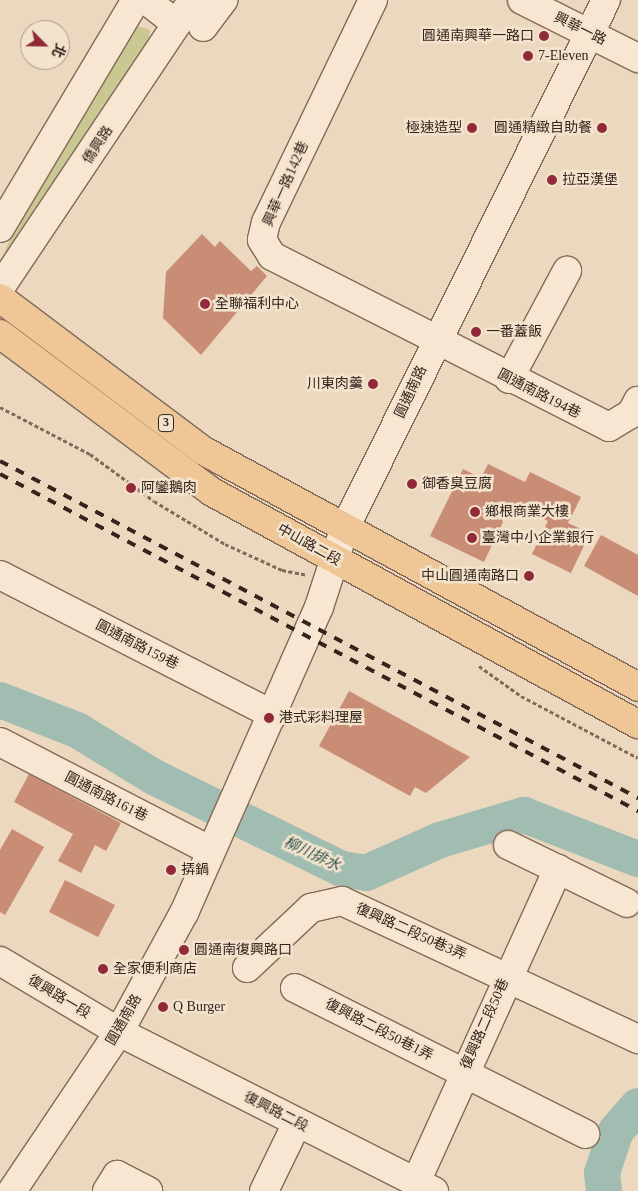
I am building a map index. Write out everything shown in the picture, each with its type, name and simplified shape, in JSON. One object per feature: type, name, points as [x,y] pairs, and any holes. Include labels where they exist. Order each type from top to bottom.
[{"type":"main road","name":"3","points":[[0,298],[204,450],[344,530],[638,687]]},
{"type":"main road","name":"中山路二段","points":[[0,334],[212,492],[334,560],[372,576],[638,724]]},
{"type":"street","points":[[0,228],[136,0]]},
{"type":"street","points":[[146,0],[190,25],[223,0]]},
{"type":"street","name":"僑興路","points":[[0,288],[190,25],[193,0]]},
{"type":"street","name":"興華一路142巷","points":[[373,0],[266,222],[262,240],[272,256],[434,342]]},
{"type":"street","name":"興華一路","points":[[522,0],[638,58]]},
{"type":"street","name":"圓通南路","points":[[12,1191],[118,1032],[184,913],[273,715],[344,530],[434,342],[606,0]]},
{"type":"street","points":[[509,379],[567,271]]},
{"type":"street","name":"圓通南路194巷","points":[[434,342],[609,428],[630,414],[638,401]]},
{"type":"street","name":"圓通南路159巷","points":[[0,575],[273,715]]},
{"type":"street","name":"圓通南路161巷","points":[[1,746],[214,845]]},
{"type":"street","points":[[508,845],[627,903]]},
{"type":"street","name":"復興路二段50巷","points":[[425,1186],[464,1072],[558,869]]},
{"type":"street","name":"復興路二段50巷3弄","points":[[247,968],[311,908],[342,901],[508,974],[638,1038]]},
{"type":"street","name":"復興路一段","points":[[1,964],[118,1032]]},
{"type":"street","name":"復興路二段50巷1弄","points":[[295,988],[585,1134]]},
{"type":"street","name":"復興路二段","points":[[118,1032],[425,1186]]},
{"type":"street","points":[[264,1191],[297,1123]]},
{"type":"street","points":[[107,1191],[117,1175],[148,1191]]},
{"type":"shaded area","points":[[138,26],[150,30],[149,39],[1,263],[10,238]]},
{"type":"building","name":"全聯福利中心","points":[[202,234],[215,247],[220,241],[251,271],[257,266],[267,276],[201,355],[163,318],[166,272]]},
{"type":"building","name":"鄉根商業大樓","points":[[488,464],[525,482],[530,472],[581,497],[568,523],[590,533],[571,573],[532,554],[548,521],[512,503],[484,562],[430,536],[463,469],[481,478]]},
{"type":"building","points":[[601,535],[638,555],[638,596],[584,566]]},
{"type":"building","points":[[349,691],[470,757],[426,793],[415,787],[410,796],[319,746]]},
{"type":"building","points":[[29,774],[121,823],[106,851],[95,845],[81,873],[58,861],[73,834],[14,802]]},
{"type":"building","points":[[12,829],[44,847],[5,915],[0,912],[0,850]]},
{"type":"building","points":[[65,880],[115,905],[98,937],[49,912]]},
{"type":"waterway","name":"柳川排水","points":[[0,700],[77,730],[154,777],[342,869],[366,873],[440,840],[524,815],[638,859]]},
{"type":"waterway","name":"柳川排水","points":[[604,1191],[602,1173],[616,1131],[638,1106]]},
{"type":"railway","points":[[0,461],[638,798]]},
{"type":"railway","points":[[0,474],[638,811]]},
{"type":"place","name":"圓通南興華一路口","points":[[544,36]]},
{"type":"place","name":"7-Eleven","points":[[528,56]]},
{"type":"place","name":"極速造型","points":[[472,128]]},
{"type":"place","name":"圓通精緻自助餐","points":[[602,128]]},
{"type":"place","name":"拉亞漢堡","points":[[552,180]]},
{"type":"place","name":"全聯福利中心","points":[[205,304]]},
{"type":"place","name":"一番蓋飯","points":[[476,332]]},
{"type":"place","name":"川東肉羹","points":[[373,384]]},
{"type":"place","name":"御香臭豆腐","points":[[412,484]]},
{"type":"place","name":"阿鑾鵝肉","points":[[131,488]]},
{"type":"place","name":"鄉根商業大樓","points":[[475,512]]},
{"type":"place","name":"臺灣中小企業銀行","points":[[472,538]]},
{"type":"place","name":"中山圓通南路口","points":[[529,576]]},
{"type":"place","name":"港式彩料理屋","points":[[269,718]]},
{"type":"place","name":"挵鍋","points":[[171,870]]},
{"type":"place","name":"圓通南復興路口","points":[[184,950]]},
{"type":"place","name":"全家便利商店","points":[[103,969]]},
{"type":"place","name":"Q Burger","points":[[163,1007]]}]
